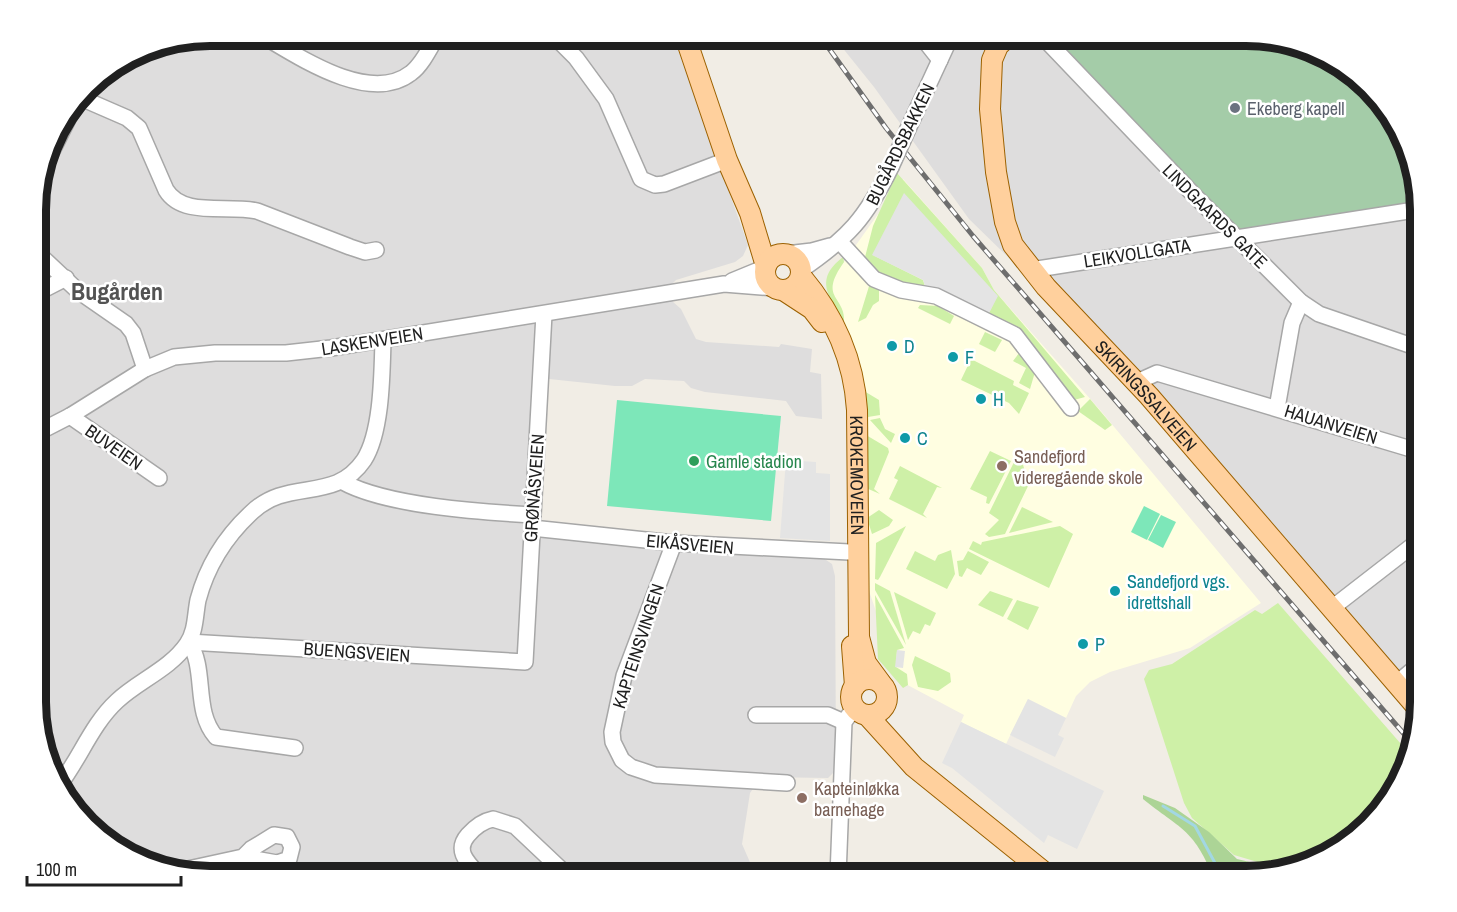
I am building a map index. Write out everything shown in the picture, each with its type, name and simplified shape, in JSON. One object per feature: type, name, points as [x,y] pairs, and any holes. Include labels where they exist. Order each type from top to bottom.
[{"type":"main road","points":[[689,46],[727,160],[750,213],[766,266],[766,278],[779,289],[796,285],[801,273],[797,260],[785,254],[750,213]]},
{"type":"main road","name":"SKIRINGSSALVEIEN","points":[[998,46],[994,52],[990,69],[993,153],[1007,233],[1031,270],[1137,382],[1410,700]]},
{"type":"main road","points":[[766,266],[774,256],[785,254]]},
{"type":"main road","name":"KROKEMOVEIEN","points":[[801,273],[834,325],[853,378],[857,410],[859,637],[866,663],[883,691],[890,726],[914,767]]},
{"type":"main road","name":"KROKEMOVEIEN","points":[[779,289],[804,303],[820,318],[839,357],[845,379],[849,417],[849,620],[855,686],[852,696],[855,715],[914,767],[1036,865]]},
{"type":"main road","points":[[855,686],[865,680],[883,691],[882,710],[855,715]]},
{"type":"street","points":[[281,46],[332,74],[381,83],[395,82],[413,72],[430,46]]},
{"type":"street","points":[[564,46],[576,57],[606,99],[641,179],[655,185],[664,184],[727,160]]},
{"type":"street","points":[[929,46],[940,60]]},
{"type":"street","name":"BUGÅRDSBAKKEN","points":[[801,273],[839,243],[869,210],[946,46]]},
{"type":"street","name":"LINDGAARDS GATE","points":[[1052,46],[1235,237],[1301,302],[1319,314],[1410,345]]},
{"type":"street","points":[[88,101],[127,118],[139,128],[166,189],[171,198],[179,203],[200,208],[242,207],[350,248],[365,252],[376,250]]},
{"type":"street","name":"LEIKVOLLGATA","points":[[1031,270],[1410,211]]},
{"type":"street","points":[[785,254],[812,251],[839,243],[874,279],[901,290],[936,296],[1015,335],[1071,408]]},
{"type":"street","points":[[46,263],[66,278],[77,290],[126,324],[133,333],[145,369]]},
{"type":"street","name":"LASKENVEIEN","points":[[46,428],[145,369],[188,355],[286,353],[383,339],[724,284],[766,266]]},
{"type":"street","points":[[46,289],[66,278]]},
{"type":"street","name":"LASKENVEIEN","points":[[724,284],[779,289]]},
{"type":"street","name":"HAUANVEIEN","points":[[1277,408],[1292,323],[1301,302]]},
{"type":"street","name":"GRØNÅSVEIEN","points":[[525,662],[544,314]]},
{"type":"street","points":[[65,777],[106,713],[117,701],[178,655],[189,642],[198,601],[215,557],[253,511],[266,501],[281,495],[343,482],[355,472],[372,442],[383,339]]},
{"type":"street","name":"HAUANVEIEN","points":[[1137,382],[1157,373],[1410,449]]},
{"type":"street","name":"BUVEIEN","points":[[69,416],[159,478]]},
{"type":"street","name":"EIKÅSVEIEN","points":[[343,482],[355,489],[423,504],[674,543],[849,552]]},
{"type":"street","name":"KAPTEINSVINGEN","points":[[674,543],[624,676],[612,732],[613,742],[622,760],[631,767],[655,775],[787,783]]},
{"type":"street","points":[[1332,608],[1410,548]]},
{"type":"street","points":[[189,642],[195,652],[204,717],[216,737],[295,748]]},
{"type":"street","name":"BUENGSVEIEN","points":[[189,642],[525,662]]},
{"type":"street","points":[[1396,684],[1410,672]]},
{"type":"street","points":[[756,715],[855,715],[839,865]]},
{"type":"street","points":[[470,866],[461,850],[462,842],[479,825],[493,819],[515,826],[557,866]]},
{"type":"street","points":[[207,866],[243,857]]},
{"type":"shaded area","points":[[210,46],[677,46],[748,245],[743,256],[735,262],[676,280],[669,287],[672,301],[681,309],[696,339],[706,342],[779,347],[781,344],[812,349],[810,372],[821,374],[822,419],[796,416],[786,401],[705,392],[691,388],[684,381],[645,379],[632,386],[615,386],[540,378],[527,521],[823,558],[832,564],[835,576],[836,759],[833,773],[828,778],[761,777],[750,793],[742,844],[751,865],[262,866],[243,862],[210,866],[168,860],[138,849],[119,838],[94,818],[74,793],[63,774],[52,744],[46,702],[46,210],[52,168],[68,128],[87,102],[102,87],[128,68],[158,55],[189,48]]},
{"type":"shaded area","points":[[841,46],[1059,46],[1407,211],[1402,160],[1410,200],[1410,689],[1054,284],[1009,258],[969,219],[874,87]]},
{"type":"shaded area","points":[[1048,46],[1247,46],[1268,48],[1299,55],[1319,63],[1338,74],[1363,94],[1389,128],[1398,148],[1402,161],[1407,211],[1235,237]]},
{"type":"shaded area","name":"Sandefjord videregående skole","points":[[903,179],[982,268],[994,290],[1100,410],[1261,603],[1190,648],[1110,672],[1090,682],[1076,696],[1066,718],[1028,699],[1006,744],[961,722],[964,715],[900,681],[857,556],[853,378],[829,283]]},
{"type":"shaded area","points":[[904,193],[998,296],[987,317],[925,286],[923,280],[872,255]]},
{"type":"shaded area","points":[[786,460],[816,462],[816,473],[830,474],[830,541],[780,538]]},
{"type":"shaded area","points":[[897,650],[905,651],[903,668],[895,667]]},
{"type":"shaded area","points":[[1028,699],[1066,718],[1058,735],[1064,738],[1055,757],[1010,735]]},
{"type":"shaded area","points":[[961,722],[1104,791],[1077,849],[1048,835],[1044,843],[952,768],[942,763]]},
{"type":"green space","points":[[897,173],[982,268],[994,290],[1085,397],[1074,400],[987,317],[997,296],[873,255],[923,280],[925,286],[921,289],[876,274],[864,261],[873,226]]},
{"type":"green space","points":[[843,257],[844,262],[836,274],[833,291],[844,315],[844,324],[830,297],[826,282],[828,274]]},
{"type":"green space","points":[[870,283],[879,288],[879,301],[873,305],[866,318],[858,322]]},
{"type":"green space","points":[[920,305],[938,306],[954,316],[950,324],[918,308]]},
{"type":"green space","points":[[985,332],[1002,340],[995,352],[979,344]]},
{"type":"green space","points":[[1023,348],[1035,372],[1030,389],[1019,383],[1026,368],[1013,361]]},
{"type":"green space","points":[[971,359],[1014,381],[1013,385],[1029,393],[1019,414],[1009,403],[961,380]]},
{"type":"green space","points":[[864,391],[879,400],[880,415],[868,417],[866,414]]},
{"type":"green space","points":[[1090,399],[1112,425],[1105,430],[1078,411]]},
{"type":"green space","name":"Gamle stadion","points":[[617,400],[781,416],[771,521],[607,506]]},
{"type":"green space","points":[[880,418],[885,429],[895,434],[891,443],[870,420]]},
{"type":"green space","points":[[866,435],[888,448],[889,452],[874,489],[880,494],[866,488]]},
{"type":"green space","points":[[990,451],[1011,461],[989,504],[986,503],[987,497],[970,489]]},
{"type":"green space","points":[[1019,452],[1029,484],[1005,534],[989,537],[985,534],[999,520],[989,513]]},
{"type":"green space","points":[[900,466],[942,488],[937,487],[923,514],[927,518],[889,499],[898,480],[894,478]]},
{"type":"green space","points":[[1144,506],[1160,514],[1147,540],[1131,532]]},
{"type":"green space","points":[[1022,507],[1053,522],[1009,533]]},
{"type":"green space","points":[[879,510],[893,520],[889,526],[872,534],[867,518]]},
{"type":"green space","points":[[1161,515],[1176,522],[1163,548],[1148,540]]},
{"type":"green space","points":[[906,526],[880,577],[878,580],[875,579],[876,543]]},
{"type":"green space","points":[[1060,526],[1073,534],[1049,588],[969,549],[973,541],[981,545],[982,542]]},
{"type":"green space","points":[[951,550],[955,574],[947,589],[906,569],[915,551],[935,561],[938,555]]},
{"type":"green space","points":[[968,551],[989,562],[981,575],[967,568],[962,577],[959,576],[957,561],[963,560]]},
{"type":"green space","points":[[875,583],[890,591],[906,645],[875,590]]},
{"type":"green space","points":[[990,591],[1013,599],[1003,617],[978,605]]},
{"type":"green space","points":[[894,592],[936,613],[930,626],[925,624],[920,634],[913,631],[908,640]]},
{"type":"green space","points":[[875,595],[904,648],[897,650],[896,667],[907,674],[908,685],[903,688],[878,659]]},
{"type":"green space","points":[[1017,600],[1039,607],[1028,630],[1007,619]]},
{"type":"green space","points":[[1278,603],[1404,747],[1394,774],[1383,793],[1355,825],[1329,844],[1309,853],[1289,860],[1265,864],[1234,855],[1192,818],[1184,803],[1144,679],[1149,670],[1172,664],[1255,610],[1262,614]]},
{"type":"green space","points":[[915,656],[950,673],[951,682],[938,691],[918,687],[912,665]]},
{"type":"green space","points":[[1143,795],[1175,808],[1209,832],[1237,859],[1261,865],[1208,865],[1192,838],[1143,799]]},
{"type":"waterway","points":[[1163,806],[1195,826],[1216,865]]},
{"type":"railway","points":[[827,46],[886,128],[973,236],[1406,737]]},
{"type":"place","name":"Ekeberg kapell","points":[[1235,108]]},
{"type":"place","name":"D","points":[[892,346]]},
{"type":"place","name":"F","points":[[953,357]]},
{"type":"place","name":"H","points":[[981,399]]},
{"type":"place","name":"C","points":[[905,438]]},
{"type":"place","name":"Gamle stadion","points":[[694,461]]},
{"type":"place","name":"Sandefjord videregående skole","points":[[1002,466]]},
{"type":"place","name":"Sandefjord vgs. idrettshall","points":[[1115,591]]},
{"type":"place","name":"P","points":[[1083,644]]},
{"type":"place","name":"Kapteinløkka barnehage","points":[[802,798]]},
{"type":"district","name":"Bugården","points":[[117,291]]}]
